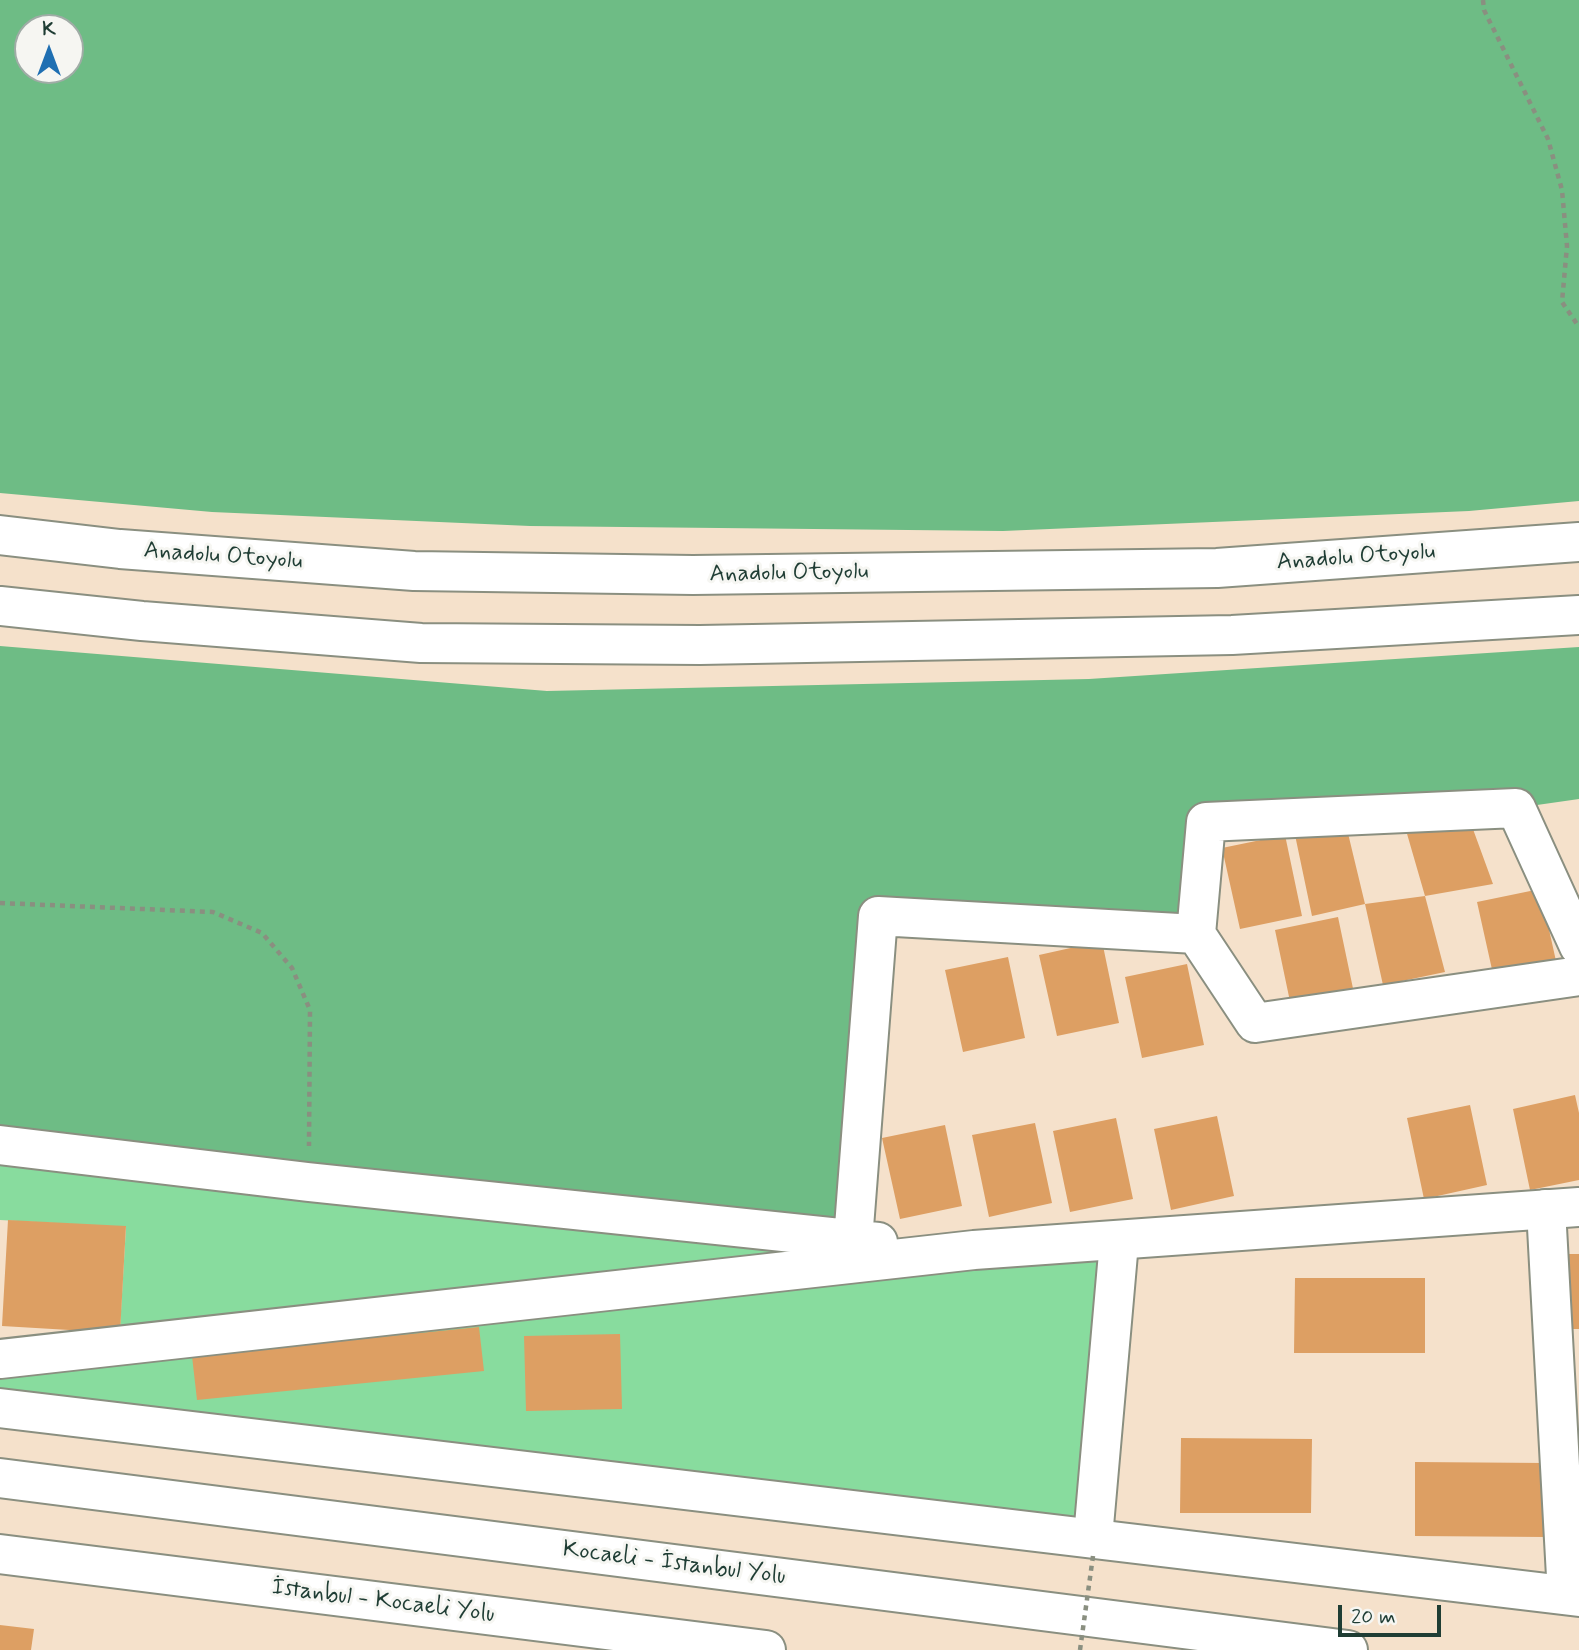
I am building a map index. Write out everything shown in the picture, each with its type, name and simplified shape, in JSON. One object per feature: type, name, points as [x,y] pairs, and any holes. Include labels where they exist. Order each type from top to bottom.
[{"type":"main road","name":"Anadolu Otoyolu","points":[[0,535],[120,549],[414,571],[693,575],[1217,568],[1579,542]]},
{"type":"main road","points":[[0,606],[142,621],[421,643],[686,645],[1232,635],[1579,615]]},
{"type":"main road","points":[[1579,946],[1516,808],[1206,822],[1196,934],[1255,1023],[1579,976]]},
{"type":"main road","points":[[853,1240],[878,916],[1196,934]]},
{"type":"main road","points":[[0,1145],[308,1182],[853,1240],[974,1250]]},
{"type":"main road","points":[[0,1359],[974,1250],[1119,1242],[1562,1208],[1573,1596],[1093,1546],[0,1408]]},
{"type":"main road","points":[[1093,1546],[1119,1242]]},
{"type":"main road","name":"Kocaeli - İstanbul Yolu","points":[[0,1478],[1348,1650]]},
{"type":"main road","name":"İstanbul - Kocaeli Yolu","points":[[0,1554],[766,1650]]},
{"type":"path","points":[[1483,0],[1484,10],[1548,139],[1562,190],[1567,246],[1562,302],[1579,327]]},
{"type":"path","points":[[0,903],[214,912],[262,933],[292,968],[310,1010],[308,1182]]},
{"type":"path","points":[[1080,1650],[1093,1546]]},
{"type":"green space","points":[[0,0],[1579,0],[1579,501],[1469,511],[1003,531],[530,526],[212,512],[0,493]]},
{"type":"green space","points":[[0,646],[547,691],[1089,679],[1579,647],[1579,799],[1516,808],[1206,822],[1196,934],[878,917],[853,1240],[0,1145]]},
{"type":"green space","points":[[0,1145],[853,1240],[1119,1242],[1093,1537],[0,1408],[0,1359],[119,1345],[126,1227],[0,1220]]},
{"type":"building","points":[[1466,810],[1493,884],[1425,896],[1401,813]]},
{"type":"building","points":[[1346,825],[1365,904],[1312,916],[1295,835]]},
{"type":"building","points":[[1285,835],[1302,916],[1240,929],[1222,848]]},
{"type":"building","points":[[1540,889],[1558,970],[1495,983],[1477,902]]},
{"type":"building","points":[[1425,896],[1445,972],[1383,985],[1365,904]]},
{"type":"building","points":[[1338,917],[1355,998],[1292,1011],[1275,930]]},
{"type":"building","points":[[1102,941],[1119,1023],[1057,1036],[1039,955]]},
{"type":"building","points":[[1008,957],[1025,1038],[963,1052],[945,970]]},
{"type":"building","points":[[1187,964],[1204,1045],[1142,1058],[1125,977]]},
{"type":"building","points":[[1575,1095],[1579,1113],[1579,1180],[1530,1190],[1513,1109]]},
{"type":"building","points":[[1470,1105],[1487,1185],[1424,1199],[1407,1118]]},
{"type":"building","points":[[1217,1116],[1234,1196],[1171,1210],[1154,1129]]},
{"type":"building","points":[[1116,1118],[1133,1199],[1070,1212],[1053,1131]]},
{"type":"building","points":[[1035,1123],[1052,1203],[989,1217],[972,1135]]},
{"type":"building","points":[[945,1125],[962,1206],[900,1219],[882,1138]]},
{"type":"building","points":[[8,1220],[126,1226],[120,1333],[2,1326]]},
{"type":"building","points":[[1566,1254],[1579,1254],[1579,1329],[1566,1329]]},
{"type":"building","points":[[1295,1278],[1425,1278],[1425,1353],[1294,1353]]},
{"type":"building","points":[[479,1327],[484,1371],[197,1400],[192,1356]]},
{"type":"building","points":[[620,1334],[622,1409],[526,1411],[524,1336]]},
{"type":"building","points":[[1181,1438],[1312,1439],[1311,1513],[1180,1513]]},
{"type":"building","points":[[1415,1462],[1546,1463],[1545,1537],[1415,1536]]},
{"type":"building","points":[[0,1625],[34,1629],[31,1650],[0,1650]]}]
